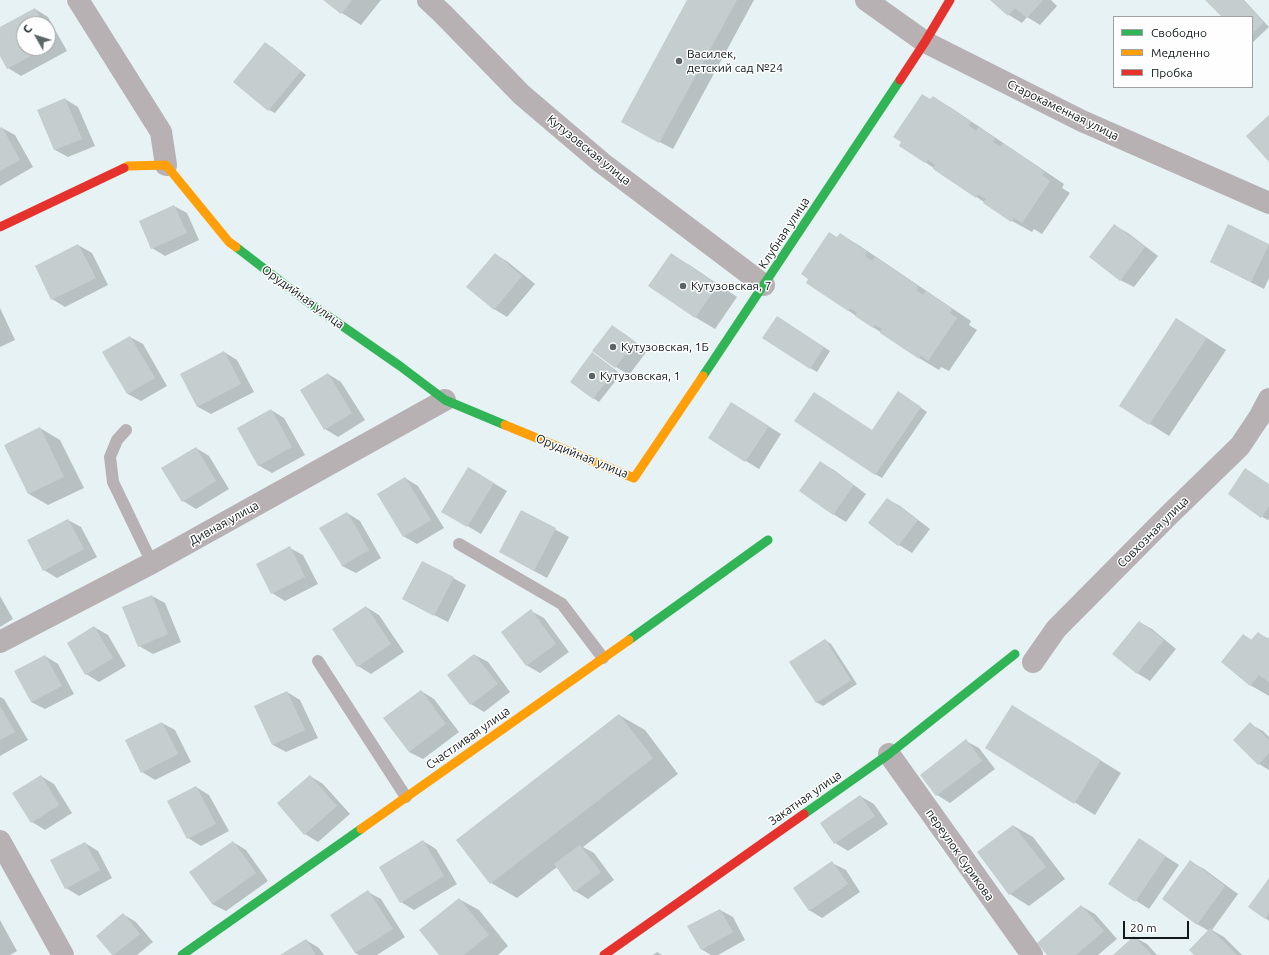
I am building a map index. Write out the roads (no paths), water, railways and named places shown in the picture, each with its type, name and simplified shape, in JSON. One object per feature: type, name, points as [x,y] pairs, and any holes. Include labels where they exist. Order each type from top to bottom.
[{"type":"street","points":[[0,227],[128,166],[166,165],[161,132],[78,0]]},
{"type":"street","name":"Кутузовская улица","points":[[428,0],[522,95],[602,163],[764,285]]},
{"type":"street","name":"Старокаменная улица","points":[[866,0],[925,42],[1082,122],[1269,203]]},
{"type":"street","name":"Клубная улица","points":[[634,478],[925,42],[950,0]]},
{"type":"street","name":"Орудийная улица","points":[[166,165],[229,242],[305,300],[400,366],[445,400],[634,478]]},
{"type":"street","name":"Совхозная улица","points":[[1024,658],[1056,629],[1240,446],[1260,416],[1269,399]]},
{"type":"street","name":"Дивная улица","points":[[0,642],[152,563],[445,400]]},
{"type":"street","name":"Счастливая улица","points":[[182,955],[604,658],[768,540]]},
{"type":"street","name":"Закатная улица","points":[[604,955],[1024,658]]},
{"type":"street","name":"переулок Сурикова","points":[[889,754],[1032,955]]},
{"type":"street","points":[[0,841],[63,955]]},
{"type":"lane","points":[[126,430],[117,440],[110,457],[113,482],[152,563]]},
{"type":"lane","points":[[459,544],[562,604],[604,658]]},
{"type":"lane","points":[[318,661],[406,797]]},
{"type":"place","name":"Василек, детский сад №24","points":[[679,61]]},
{"type":"place","name":"Кутузовская, 7","points":[[683,286]]},
{"type":"place","name":"Кутузовская, 1Б","points":[[613,347]]},
{"type":"place","name":"Кутузовская, 1","points":[[592,376]]}]
